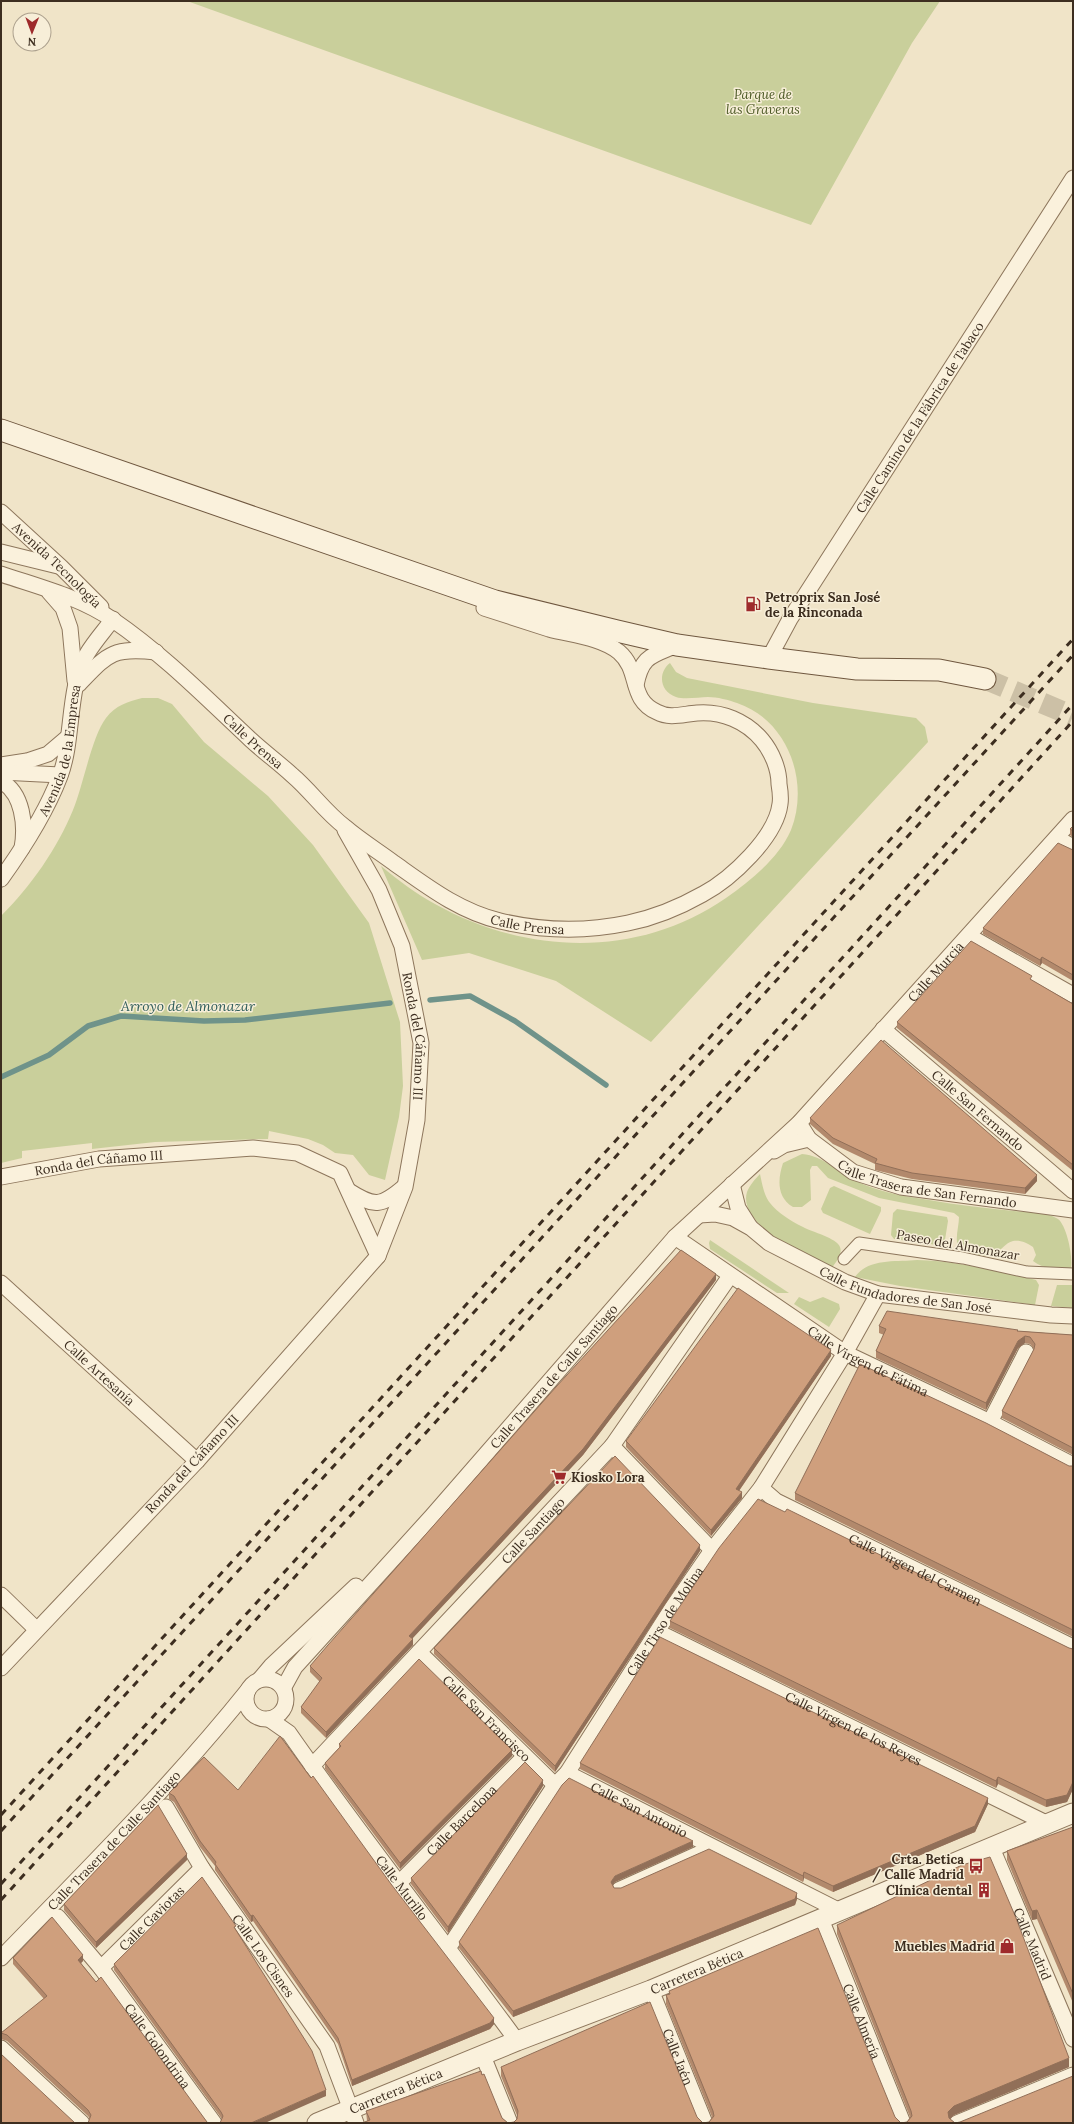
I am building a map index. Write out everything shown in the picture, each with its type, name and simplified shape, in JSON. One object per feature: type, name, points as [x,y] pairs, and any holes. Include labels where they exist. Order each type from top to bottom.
[{"type":"main road","points":[[1,430],[503,602],[677,645],[857,669],[939,670],[985,679]]},
{"type":"street","name":"Calle Camino de la Fábrica de Tabaco","points":[[769,658],[790,619],[1073,178]]},
{"type":"street","name":"Avenida Tecnología","points":[[1,512],[61,567],[113,620]]},
{"type":"street","points":[[1,552],[61,567]]},
{"type":"street","points":[[1,574],[89,605],[113,620]]},
{"type":"street","points":[[47,590],[63,608],[70,628],[76,688]]},
{"type":"street","name":"Calle Prensa","points":[[113,620],[156,652],[211,700],[252,741],[294,776],[343,826],[445,899],[473,913],[500,921],[530,927],[563,930],[598,928],[631,923],[706,893],[734,871],[756,849],[771,830],[780,805],[779,778],[773,758],[765,742],[750,728],[735,719],[715,713],[696,713],[675,716],[658,713],[641,701],[628,661],[616,650],[598,642],[484,608],[466,590]]},
{"type":"street","name":"Avenida de la Empresa","points":[[1,879],[29,841],[60,775],[76,688],[87,655],[113,620]]},
{"type":"street","points":[[636,686],[639,668],[646,660],[677,645]]},
{"type":"street","points":[[76,688],[104,658],[117,652],[133,650],[156,652]]},
{"type":"street","points":[[1,765],[27,761],[48,754],[68,737]]},
{"type":"street","points":[[1,772],[60,775]]},
{"type":"street","points":[[1,781],[6,784],[19,801],[23,833],[21,851]]},
{"type":"street","name":"Calle Murcia","points":[[761,1158],[798,1123],[969,936],[1073,819]]},
{"type":"street","name":"Ronda del Cáñamo III","points":[[1,1668],[36,1629],[197,1461],[378,1256],[405,1187],[417,1120],[421,1043],[402,946],[379,890],[343,826]]},
{"type":"street","points":[[1057,838],[1073,847]]},
{"type":"street","points":[[969,936],[1073,995]]},
{"type":"street","name":"Calle San Fernando","points":[[883,1029],[1073,1191]]},
{"type":"street","name":"Calle Trasera de San Fernando","points":[[798,1123],[809,1139],[853,1172],[901,1187],[1073,1210]]},
{"type":"street","points":[[761,1158],[784,1145],[809,1139]]},
{"type":"street","name":"Ronda del Cáñamo III","points":[[6,1178],[99,1159],[253,1148],[297,1153],[340,1173],[378,1256]]},
{"type":"street","name":"Calle Trasera de Calle Santiago","points":[[284,1687],[295,1667],[432,1516],[675,1237],[761,1158]]},
{"type":"street","name":"Calle Fundadores de San José","points":[[732,1184],[738,1208],[751,1228]]},
{"type":"street","points":[[348,1191],[361,1199],[376,1203],[386,1201],[405,1187]]},
{"type":"street","name":"Calle Fundadores de San José","points":[[699,1215],[715,1214],[733,1218],[751,1228],[769,1243],[845,1282],[878,1294],[1051,1316],[1073,1316]]},
{"type":"street","name":"Calle Virgen de Fátima","points":[[675,1237],[730,1276],[845,1353],[990,1422],[1073,1465]]},
{"type":"street","name":"Paseo del Almonazar","points":[[844,1259],[859,1243],[963,1258],[1027,1272],[1073,1274]]},
{"type":"street","name":"Calle Santiago","points":[[312,1766],[612,1446],[730,1276]]},
{"type":"street","name":"Calle Artesanía","points":[[1,1283],[197,1461]]},
{"type":"street","name":"Calle Tirso de Molina","points":[[449,1947],[555,1785],[567,1773],[712,1550],[761,1488],[845,1353],[878,1294]]},
{"type":"street","points":[[990,1422],[1026,1352]]},
{"type":"street","points":[[612,1446],[712,1550]]},
{"type":"street","name":"Calle Virgen del Carmen","points":[[761,1488],[776,1501],[1073,1647]]},
{"type":"street","name":"Calle Trasera de Calle Santiago","points":[[260,1679],[280,1658],[432,1516]]},
{"type":"street","points":[[1,1595],[36,1629]]},
{"type":"street","name":"Calle Virgen de los Reyes","points":[[658,1632],[1048,1824]]},
{"type":"street","name":"Calle San Francisco","points":[[419,1652],[555,1785]]},
{"type":"street","points":[[224,1720],[252,1714],[263,1719],[277,1717],[282,1712],[287,1700],[284,1687],[273,1679],[260,1679],[255,1682],[248,1690],[246,1703],[252,1714]]},
{"type":"street","name":"Calle Trasera de Calle Santiago","points":[[1,1958],[158,1794],[224,1720],[248,1690]]},
{"type":"street","name":"Calle Murillo","points":[[282,1712],[289,1733],[312,1766],[398,1884],[449,1947],[517,2041]]},
{"type":"street","name":"Calle Murillo","points":[[269,1719],[289,1733]]},
{"type":"street","name":"Calle Barcelona","points":[[398,1884],[525,1756]]},
{"type":"street","name":"Calle San Antonio","points":[[567,1773],[840,1911]]},
{"type":"street","name":"Calle Los Cisnes","points":[[166,1807],[202,1868],[326,2046],[353,2116]]},
{"type":"street","name":"Carretera Bética","points":[[317,2123],[353,2116],[517,2041],[650,1990],[992,1848],[1073,1812]]},
{"type":"street","name":"Calle San Antonio","points":[[618,1888],[711,1846]]},
{"type":"street","name":"Calle Madrid","points":[[992,1848],[1073,2039]]},
{"type":"street","name":"Calle Gaviotas","points":[[101,1968],[202,1868]]},
{"type":"street","name":"Calle Golondrina","points":[[58,1917],[101,1968],[214,2123]]},
{"type":"street","name":"Calle Almería","points":[[821,1919],[904,2123]]},
{"type":"street","name":"Calle Jaén","points":[[650,1990],[705,2123]]},
{"type":"street","points":[[1,2048],[82,2123]]},
{"type":"street","points":[[483,2056],[510,2123]]},
{"type":"street","points":[[957,2123],[1073,2075]]},
{"type":"green space","name":"Parque de las Graveras","points":[[187,1],[940,1],[912,43],[811,225]]},
{"type":"green space","points":[[670,663],[676,672],[687,678],[813,703],[916,718],[925,727],[928,742],[651,1042],[556,981],[469,953],[422,960],[381,866],[421,896],[470,921],[506,933],[544,941],[582,943],[619,940],[656,932],[692,918],[735,891],[763,868],[779,850],[791,830],[796,811],[798,792],[796,773],[782,738],[770,723],[755,711],[737,703],[708,697],[676,697],[670,694],[663,686],[662,676],[663,671]]},
{"type":"green space","points":[[142,698],[158,698],[172,704],[204,742],[268,796],[313,845],[369,923],[400,1022],[403,1086],[399,1117],[385,1180],[369,1175],[353,1155],[335,1153],[323,1145],[308,1139],[269,1131],[268,1139],[155,1142],[92,1149],[92,1143],[22,1151],[22,1158],[1,1163],[1,916],[33,880],[67,825],[77,800],[96,737],[106,718],[122,705]]},
{"type":"green space","points":[[802,1154],[810,1155],[824,1161],[864,1185],[891,1193],[982,1208],[1037,1212],[1053,1216],[1061,1223],[1067,1235],[1071,1268],[1068,1271],[1050,1269],[1037,1264],[1033,1261],[1036,1255],[1033,1247],[1019,1241],[1010,1242],[997,1252],[991,1254],[979,1255],[968,1253],[959,1246],[957,1242],[959,1217],[954,1213],[879,1198],[828,1178],[817,1166],[812,1166],[810,1170],[811,1200],[802,1207],[793,1207],[787,1203],[781,1193],[779,1181],[780,1175],[783,1163]]},
{"type":"green space","points":[[760,1174],[766,1197],[777,1210],[798,1225],[829,1238],[838,1244],[841,1250],[838,1259],[831,1269],[807,1257],[777,1238],[763,1228],[753,1216],[747,1204],[747,1192]]},
{"type":"green space","points":[[834,1186],[881,1207],[881,1211],[870,1234],[823,1213],[821,1209],[830,1188]]},
{"type":"green space","points":[[897,1209],[947,1217],[948,1221],[944,1246],[894,1239],[891,1235],[893,1213]]},
{"type":"green space","points":[[710,1240],[789,1293],[777,1293],[710,1249]]},
{"type":"green space","points":[[917,1260],[962,1264],[1036,1280],[1039,1285],[1035,1305],[900,1286],[855,1277],[867,1267],[875,1264],[892,1261]]},
{"type":"green space","points":[[1057,1285],[1073,1285],[1073,1308],[1051,1306]]},
{"type":"green space","points":[[799,1297],[810,1302],[823,1297],[839,1304],[840,1309],[829,1327],[794,1304]]},
{"type":"building","points":[[1058,843],[1073,850],[1073,975],[1042,957],[1040,960],[983,928]]},
{"type":"building","points":[[971,941],[1032,976],[1030,979],[1073,1004],[1073,1165],[897,1022]]},
{"type":"building","points":[[881,1040],[1037,1175],[1025,1188],[912,1173],[875,1163],[877,1159],[833,1138],[810,1118]]},
{"type":"building","points":[[681,1250],[716,1274],[583,1449],[409,1636],[413,1639],[326,1732],[301,1707],[322,1678],[310,1666],[556,1387]]},
{"type":"building","points":[[738,1288],[831,1350],[736,1489],[742,1492],[711,1530],[626,1441]]},
{"type":"building","points":[[887,1311],[1018,1330],[1017,1331],[1073,1335],[1073,1448],[1002,1411],[1034,1349],[1035,1344],[1030,1337],[1025,1336],[1018,1341],[986,1403],[876,1351],[886,1329],[879,1326]]},
{"type":"building","points":[[860,1364],[986,1423],[1069,1466],[1073,1466],[1073,1630],[795,1493]]},
{"type":"building","points":[[615,1456],[700,1545],[555,1766],[434,1648]]},
{"type":"building","points":[[758,1499],[785,1512],[787,1509],[1073,1649],[1073,1782],[1067,1795],[1046,1800],[998,1777],[996,1781],[670,1621],[719,1548]]},
{"type":"building","points":[[660,1637],[988,1798],[975,1826],[833,1886],[804,1872],[803,1876],[580,1763]]},
{"type":"building","points":[[419,1659],[512,1750],[400,1863],[325,1763],[341,1746],[339,1744]]},
{"type":"building","points":[[280,1736],[311,1778],[313,1776],[391,1884],[494,2018],[490,2023],[352,2080],[338,2038],[253,1915],[251,1916],[215,1864],[216,1862],[200,1841],[174,1796],[169,1793],[204,1757],[238,1790]]},
{"type":"building","points":[[525,1762],[543,1780],[448,1927],[411,1878]]},
{"type":"building","points":[[569,1778],[693,1841],[615,1876],[611,1882],[614,1888],[621,1888],[709,1849],[797,1893],[795,1899],[513,2011],[459,1942],[562,1785]]},
{"type":"building","points":[[158,1805],[187,1854],[96,1942],[64,1904]]},
{"type":"building","points":[[1073,1827],[1073,1994],[1037,1910],[1032,1911],[1007,1851]]},
{"type":"building","points":[[990,1857],[1016,1918],[1069,2058],[954,2106],[948,2112],[949,2118],[955,2123],[901,2123],[907,2122],[912,2116],[911,2111],[837,1925],[962,1865]]},
{"type":"building","points":[[202,1877],[236,1926],[234,1927],[312,2051],[326,2090],[251,2123],[220,2123],[223,2116],[221,2112],[114,1964]]},
{"type":"building","points":[[52,1917],[83,1955],[78,1960],[96,1982],[101,1977],[208,2123],[88,2123],[91,2115],[88,2110],[7,2035],[1,2033],[47,1996],[13,1958]]},
{"type":"building","points":[[818,1928],[895,2117],[901,2123],[703,2123],[709,2122],[714,2116],[713,2111],[666,1995],[670,1994],[669,1991]]},
{"type":"building","points":[[650,2002],[697,2117],[703,2123],[508,2123],[514,2122],[517,2119],[518,2111],[501,2067]]},
{"type":"building","points":[[1,2054],[75,2123],[1,2123]]},
{"type":"building","points":[[481,2071],[482,2075],[484,2074],[502,2118],[508,2123],[362,2123],[370,2120],[366,2111]]},
{"type":"building","points":[[1073,2076],[1073,2123],[955,2123],[960,2122]]},
{"type":"waterway","name":"Arroyo de Almonazar","points":[[430,1000],[470,996],[515,1021],[606,1085]]},
{"type":"waterway","name":"Arroyo de Almonazar","points":[[1,1077],[49,1055],[88,1026],[121,1016],[204,1021],[245,1020],[390,1003]]},
{"type":"tunnel","points":[[985,679],[1073,716]]},
{"type":"railway","points":[[1,1815],[1073,639]]},
{"type":"railway","points":[[1,1831],[1073,655]]},
{"type":"railway","points":[[1,1884],[1073,704]]},
{"type":"railway","points":[[1,1900],[1073,721]]},
{"type":"place","name":"Petroprix San José de la Rinconada","points":[[753,604]]},
{"type":"place","name":"Kiosko Lora","points":[[559,1477]]},
{"type":"place","name":"Crta. Betica / Calle Madrid","points":[[976,1866]]},
{"type":"place","name":"Clínica dental","points":[[984,1890]]},
{"type":"place","name":"Muebles Madrid","points":[[1007,1946]]}]
